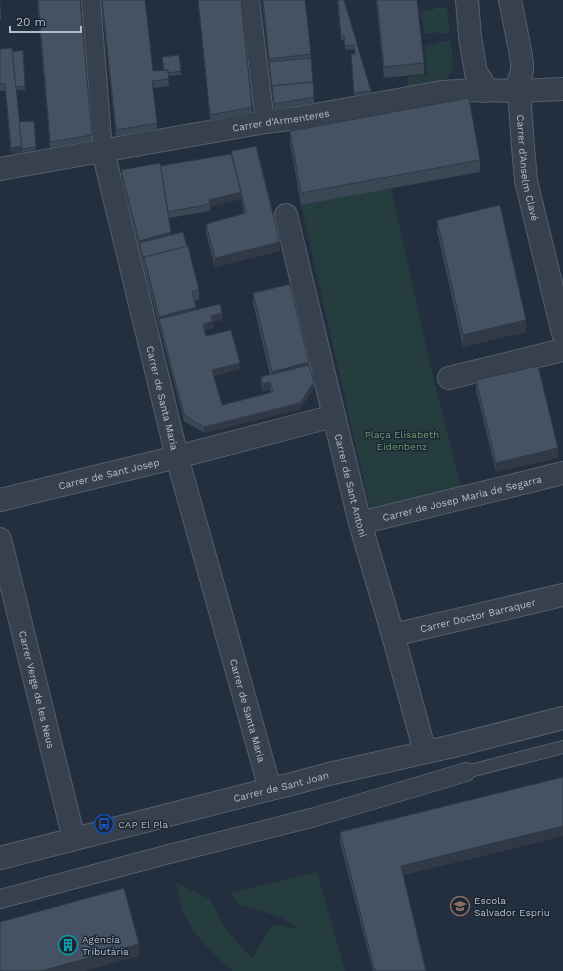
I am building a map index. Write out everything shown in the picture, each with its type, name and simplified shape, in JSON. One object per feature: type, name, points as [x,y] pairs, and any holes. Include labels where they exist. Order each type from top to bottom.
[{"type":"street","name":"Carrer de Santa Maria","points":[[90,0],[103,151],[177,457],[270,789]]},
{"type":"street","points":[[250,0],[265,122]]},
{"type":"street","points":[[467,0],[470,37],[476,73],[482,81],[484,91]]},
{"type":"street","name":"Carrer d'Anselm Clavé","points":[[510,0],[522,63],[520,91],[526,181],[563,333]]},
{"type":"street","name":"Carrer d'Armenteres","points":[[0,169],[442,92],[473,90],[520,91],[563,89]]},
{"type":"street","name":"Carrer de Sant Antoni","points":[[286,215],[360,523],[425,752]]},
{"type":"street","points":[[448,378],[563,350]]},
{"type":"street","name":"Carrer de Sant Josep","points":[[0,500],[177,457],[334,416]]},
{"type":"street","name":"Carrer de Josep Maria de Segarra","points":[[360,523],[563,473]]},
{"type":"street","name":"Carrer Verge de les Neus","points":[[0,539],[74,839]]},
{"type":"street","name":"Carrer Doctor Barraquer","points":[[393,635],[563,595]]},
{"type":"street","name":"Carrer de Sant Joan","points":[[0,858],[270,789],[288,786],[329,774],[563,718]]},
{"type":"street","points":[[0,899],[315,817],[466,772]]},
{"type":"lane","points":[[466,772],[563,748]]},
{"type":"green space","points":[[447,7],[450,33],[437,34],[437,32],[424,34],[421,11]]},
{"type":"green space","points":[[451,41],[453,68],[449,76],[442,81],[408,87],[407,77],[427,74],[425,45]]},
{"type":"green space","name":"Plaça Elisabeth Eidenbenz","points":[[391,188],[430,364],[461,488],[370,508],[301,205]]},
{"type":"green space","points":[[317,872],[345,971],[233,971],[212,952],[193,930],[184,914],[176,883],[210,899],[226,930],[252,958],[273,924],[299,930],[280,917],[240,905],[230,893]]},
{"type":"building","points":[[38,0],[80,0],[92,135],[50,142]]},
{"type":"building","points":[[102,0],[145,0],[153,71],[168,70],[169,79],[152,81],[157,123],[116,130]]},
{"type":"building","points":[[198,0],[241,0],[252,107],[210,115]]},
{"type":"building","points":[[263,0],[305,0],[311,54],[269,59]]},
{"type":"building","points":[[338,0],[344,0],[371,91],[354,93],[351,54],[355,54],[354,45],[345,46],[344,36],[341,37]]},
{"type":"building","points":[[377,0],[417,0],[424,63],[384,67]]},
{"type":"building","points":[[12,48],[22,146],[11,148],[5,84],[0,84],[0,49]]},
{"type":"building","points":[[23,50],[25,86],[16,87],[12,52]]},
{"type":"building","points":[[179,55],[181,71],[168,73],[168,70],[164,70],[162,57]]},
{"type":"building","points":[[311,58],[313,82],[272,86],[272,89],[269,62]]},
{"type":"building","points":[[313,82],[314,97],[274,104],[272,86]]},
{"type":"building","points":[[469,98],[480,160],[301,193],[290,131]]},
{"type":"building","points":[[34,121],[36,147],[22,149],[19,122]]},
{"type":"building","points":[[256,146],[280,242],[215,258],[206,224],[246,213],[231,151]]},
{"type":"building","points":[[231,154],[241,192],[209,200],[210,204],[168,212],[160,166]]},
{"type":"building","points":[[160,163],[171,232],[139,241],[121,170]]},
{"type":"building","points":[[500,205],[526,320],[463,335],[437,220]]},
{"type":"building","points":[[183,232],[187,247],[144,257],[144,260],[139,243]]},
{"type":"building","points":[[188,246],[199,290],[192,292],[196,307],[159,317],[144,257]]},
{"type":"building","points":[[290,284],[309,362],[272,372],[253,293]]},
{"type":"building","points":[[220,304],[222,313],[211,316],[213,321],[203,324],[206,336],[231,330],[240,363],[212,370],[222,405],[273,392],[270,382],[263,384],[261,377],[309,365],[314,382],[300,403],[204,427],[184,415],[159,319]]},
{"type":"building","points":[[538,366],[558,448],[496,463],[476,380]]},
{"type":"building","points":[[563,777],[563,826],[401,866],[426,971],[375,971],[340,832]]},
{"type":"building","name":"Agència Tributària","points":[[124,888],[139,944],[41,971],[0,971],[0,922]]},
{"type":"place","name":"CAP El Pla","points":[[104,824]]},
{"type":"place","name":"Escola Salvador Espriu","points":[[460,906]]},
{"type":"place","name":"Agència Tributària","points":[[68,945]]}]
